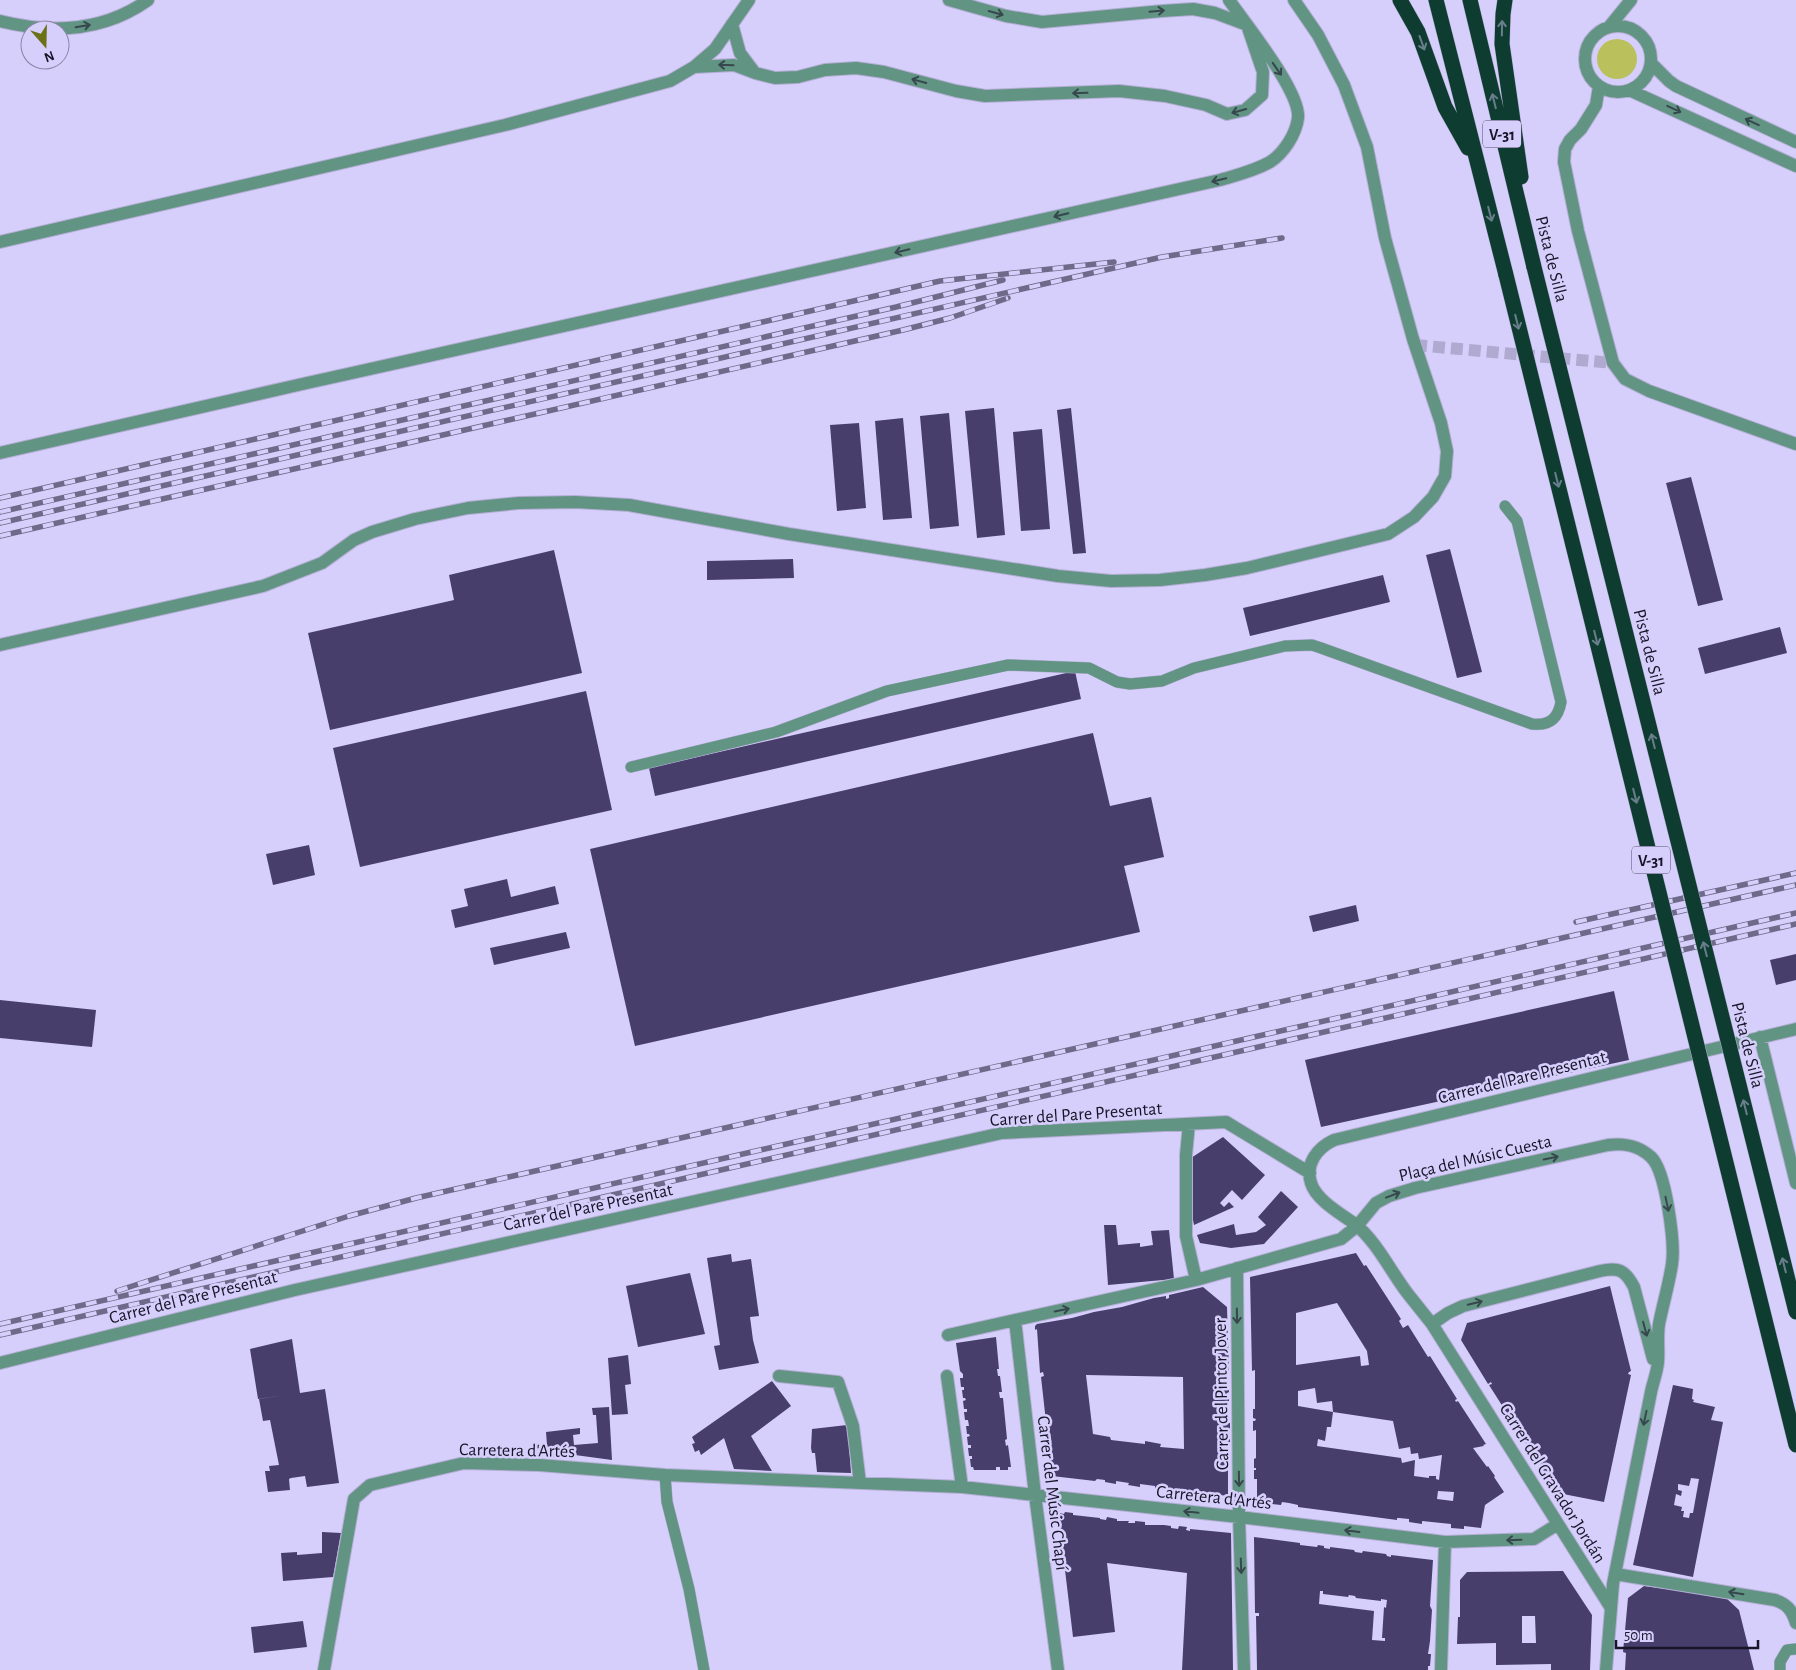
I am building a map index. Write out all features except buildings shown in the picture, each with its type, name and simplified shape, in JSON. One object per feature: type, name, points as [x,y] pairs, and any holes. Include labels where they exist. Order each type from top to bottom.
[{"type":"highway","points":[[1400,0],[1418,32],[1445,107],[1478,166]]},
{"type":"highway","name":"V-31","points":[[1436,0],[1796,1445]]},
{"type":"highway","name":"Pista de Silla","points":[[1470,0],[1534,267],[1796,1312]]},
{"type":"highway","points":[[1505,0],[1502,44],[1534,267]]},
{"type":"street","points":[[0,21],[39,28],[79,28],[113,20],[148,0]]},
{"type":"street","points":[[0,242],[505,125],[670,81],[694,67],[715,49],[749,0]]},
{"type":"street","points":[[736,20],[755,0]]},
{"type":"street","points":[[949,0],[1006,16],[1042,22],[1162,10],[1193,9],[1215,13],[1247,25]]},
{"type":"street","points":[[0,453],[307,382],[1220,180],[1254,170],[1272,160],[1288,146],[1298,118],[1296,101],[1287,83],[1229,0]]},
{"type":"street","points":[[0,645],[263,586],[322,563],[354,540],[372,532],[415,519],[468,508],[519,503],[574,502],[629,506],[799,536],[1058,576],[1111,581],[1160,580],[1247,568],[1388,534],[1414,517],[1432,497],[1445,476],[1447,451],[1441,423],[1413,339],[1385,238],[1366,146],[1344,85],[1318,35],[1294,0]]},
{"type":"street","points":[[1609,27],[1632,0]]},
{"type":"street","points":[[736,20],[740,53],[755,73]]},
{"type":"street","points":[[694,67],[734,65],[775,78],[825,70],[856,68],[884,72],[956,91],[985,96],[1119,91],[1166,96],[1198,103],[1227,114],[1245,110],[1262,95],[1263,72],[1247,25]]},
{"type":"street","points":[[1620,26],[1630,28],[1640,34],[1649,47],[1651,63],[1648,73],[1642,82],[1623,92],[1612,92],[1593,81],[1587,71],[1585,61],[1586,50],[1591,40],[1599,32],[1609,27],[1620,26]]},
{"type":"street","points":[[1651,63],[1676,86],[1796,142]]},
{"type":"street","points":[[1599,86],[1596,105],[1564,149],[1564,162],[1578,231],[1613,363],[1625,379],[1649,391],[1796,444]]},
{"type":"street","points":[[1629,90],[1796,166]]},
{"type":"street","name":"Carrer del Pare Presentat","points":[[0,1364],[296,1290],[1002,1133],[1226,1122],[1310,1172],[1314,1156],[1326,1144],[1334,1140],[1796,1029]]},
{"type":"street","points":[[1760,1037],[1796,1183]]},
{"type":"street","points":[[1189,1124],[1186,1155],[1186,1236],[1196,1280]]},
{"type":"street","name":"Plaça del Músic Cuesta","points":[[1357,1226],[1376,1203],[1389,1196],[1415,1188],[1620,1144],[1632,1146],[1652,1158],[1658,1168],[1673,1239],[1672,1265],[1658,1332],[1656,1371]]},
{"type":"street","points":[[1310,1172],[1311,1182],[1320,1198],[1357,1226],[1432,1324],[1463,1306],[1611,1269],[1620,1270],[1628,1276],[1634,1286],[1656,1371],[1615,1574],[1606,1670]]},
{"type":"street","points":[[948,1335],[1196,1280],[1341,1239],[1357,1226]]},
{"type":"street","name":"Carrer del Pintor Jover","points":[[1237,1268],[1239,1517],[1244,1670]]},
{"type":"street","name":"Carrer del Músic Chapí","points":[[1015,1320],[1058,1670]]},
{"type":"street","name":"Carrer del Gravador Jordán","points":[[1432,1324],[1611,1608]]},
{"type":"street","points":[[779,1376],[838,1382],[853,1426],[860,1483]]},
{"type":"street","points":[[947,1376],[962,1487]]},
{"type":"street","name":"Carretera d'Artés","points":[[324,1670],[354,1499],[370,1485],[464,1463],[539,1465],[665,1475],[962,1487],[1239,1517],[1445,1542],[1534,1539],[1558,1524]]},
{"type":"street","points":[[1441,1670],[1445,1542]]},
{"type":"street","points":[[1615,1574],[1775,1600],[1790,1608],[1796,1623]]},
{"type":"lane","points":[[631,767],[776,732],[887,691],[1008,665],[1089,668],[1117,682],[1130,684],[1162,681],[1194,668],[1285,646],[1299,645],[1321,648],[1532,724],[1549,723],[1560,710],[1562,702],[1517,521],[1505,506]]},
{"type":"lane","points":[[665,1475],[667,1502],[689,1589],[704,1670]]},
{"type":"lane","points":[[1780,1670],[1780,1662],[1787,1650],[1796,1649]]},
{"type":"green space","points":[[1621,39],[1628,42],[1634,48],[1637,59],[1636,67],[1628,76],[1621,79],[1613,79],[1606,76],[1598,67],[1597,55],[1600,48],[1609,40]]},
{"type":"tunnel","points":[[1415,345],[1613,363]]},
{"type":"railway","points":[[0,523],[1162,257],[1282,238]]},
{"type":"railway","points":[[0,498],[940,281],[1114,262]]},
{"type":"railway","points":[[0,512],[896,307],[1003,280]]},
{"type":"railway","points":[[0,536],[903,330],[950,318],[1008,298]]},
{"type":"railway","points":[[1576,922],[1796,873]]},
{"type":"railway","points":[[117,1291],[349,1216],[416,1198],[1796,885]]},
{"type":"railway","points":[[0,1324],[1796,913]]},
{"type":"railway","points":[[0,1335],[1796,924]]}]
